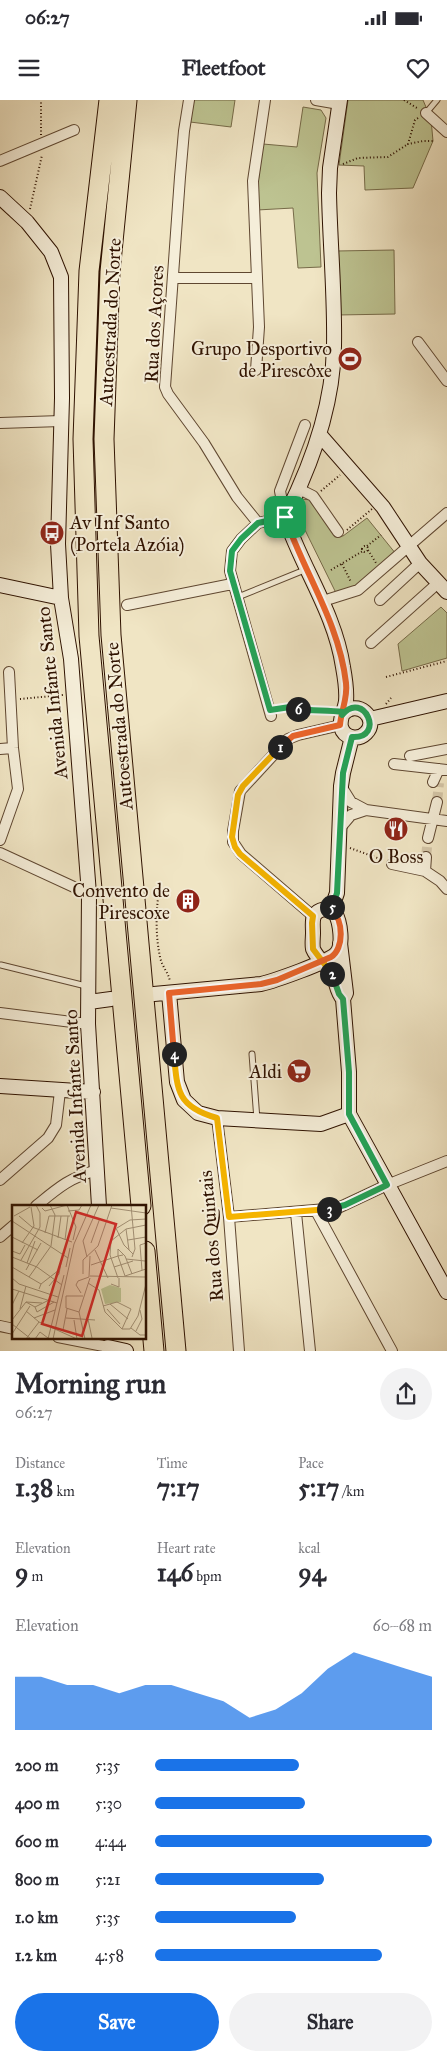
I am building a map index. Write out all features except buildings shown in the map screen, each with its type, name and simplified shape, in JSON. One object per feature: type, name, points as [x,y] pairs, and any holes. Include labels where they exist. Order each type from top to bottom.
[{"type":"highway","name":"Autoestrada do Norte","points":[[110,100],[89,271],[82,439],[89,636],[141,1205]]},
{"type":"highway","name":"Autoestrada do Norte","points":[[127,100],[110,272],[104,438],[111,635],[176,1351]]},
{"type":"highway","points":[[146,1262],[154,1351]]},
{"type":"street","name":"Rua dos Açores","points":[[190,100],[184,131],[166,390],[204,443],[237,497],[258,523]]},
{"type":"street","points":[[256,370],[259,328],[253,181],[265,100]]},
{"type":"street","points":[[285,517],[299,489],[320,435],[331,382],[334,347],[329,201],[330,168],[340,102],[316,100]]},
{"type":"street","points":[[426,112],[447,132]]},
{"type":"street","points":[[0,161],[74,130]]},
{"type":"street","name":"Avenida Infante Santo","points":[[0,197],[27,222],[51,252],[61,277],[61,421],[58,544],[61,598],[71,660],[89,894],[88,1024],[99,1205]]},
{"type":"street","points":[[174,278],[256,278]]},
{"type":"street","points":[[418,342],[447,381]]},
{"type":"street","points":[[0,423],[61,421]]},
{"type":"street","points":[[305,425],[280,491],[285,517],[292,538],[334,628],[346,685],[346,702],[342,717],[344,733],[352,737],[362,736],[366,733],[370,724],[368,714],[360,708],[350,709],[342,717],[288,739],[243,786],[238,795],[232,837],[235,847],[296,903],[313,916]]},
{"type":"street","points":[[320,435],[379,503],[420,563],[443,587],[370,643]]},
{"type":"street","points":[[299,489],[314,498],[338,532]]},
{"type":"street","points":[[322,601],[358,590],[409,548],[447,513]]},
{"type":"street","points":[[270,713],[238,597],[232,584],[230,571],[232,551],[241,539],[258,523],[285,517]]},
{"type":"street","points":[[380,600],[420,563]]},
{"type":"street","points":[[127,605],[232,584]]},
{"type":"street","points":[[0,585],[61,598]]},
{"type":"street","points":[[0,840],[18,788],[13,748],[9,672]]},
{"type":"street","points":[[370,719],[447,701]]},
{"type":"street","points":[[331,910],[337,893],[341,786],[352,737]]},
{"type":"street","points":[[0,749],[13,748]]},
{"type":"street","points":[[410,756],[447,749]]},
{"type":"street","points":[[394,764],[443,769],[436,783]]},
{"type":"street","points":[[341,786],[351,802],[366,810],[433,816],[447,821]]},
{"type":"street","points":[[428,838],[434,801]]},
{"type":"street","points":[[340,828],[351,815],[366,810]]},
{"type":"street","points":[[0,853],[89,894]]},
{"type":"street","points":[[425,871],[426,857]]},
{"type":"street","points":[[392,864],[425,871],[440,881],[447,889]]},
{"type":"street","points":[[343,999],[339,994],[334,977],[324,958],[313,947],[313,916],[323,909],[331,910],[338,918],[343,956],[346,993],[343,999],[349,1072],[349,1114],[447,1292]]},
{"type":"street","points":[[292,974],[306,958],[313,939]]},
{"type":"street","points":[[154,994],[261,984],[292,974],[338,952],[340,940]]},
{"type":"street","points":[[169,993],[177,1082],[184,1100],[198,1113],[217,1118],[321,1124],[349,1114]]},
{"type":"street","points":[[89,1002],[110,999]]},
{"type":"street","points":[[0,1013],[88,1024]]},
{"type":"street","points":[[0,1086],[93,1092]]},
{"type":"street","points":[[0,1180],[48,1138],[56,1126],[60,1091]]},
{"type":"street","name":"Rua dos Quintais","points":[[217,1118],[229,1217],[239,1351]]},
{"type":"street","points":[[229,1217],[316,1211],[345,1205],[387,1185],[447,1161]]},
{"type":"street","points":[[37,1205],[66,1182],[82,1174],[97,1170]]},
{"type":"street","points":[[316,1211],[392,1351]]},
{"type":"street","points":[[296,1213],[310,1351]]},
{"type":"street","points":[[0,1237],[12,1227]]},
{"type":"street","points":[[64,1338],[108,1345],[125,1351]]},
{"type":"lane","points":[[426,112],[437,100]]},
{"type":"lane","points":[[238,597],[307,569]]},
{"type":"lane","points":[[1,965],[89,987]]},
{"type":"lane","points":[[252,1054],[258,1121]]},
{"type":"path","points":[[27,222],[42,155],[41,100]]},
{"type":"path","points":[[404,100],[426,112],[415,120],[408,144]]},
{"type":"path","points":[[330,168],[358,158],[388,157],[408,144],[433,141]]},
{"type":"path","points":[[314,498],[348,468]]},
{"type":"path","points":[[338,532],[343,534],[379,503]]},
{"type":"path","points":[[363,551],[362,547],[367,546],[381,535]]},
{"type":"path","points":[[367,546],[379,567]]},
{"type":"path","points":[[331,570],[368,550]]},
{"type":"path","points":[[342,564],[358,590]]},
{"type":"path","points":[[386,677],[447,661]]},
{"type":"path","points":[[10,700],[74,694]]},
{"type":"path","points":[[270,713],[290,707],[311,711],[329,710],[342,717]]},
{"type":"path","points":[[339,844],[392,864]]},
{"type":"path","points":[[160,883],[156,924],[160,957],[170,980],[169,993]]},
{"type":"green space","points":[[194,100],[235,100],[231,127],[190,122]]},
{"type":"green space","points":[[348,100],[423,100],[431,119],[433,141],[413,188],[365,190],[364,166],[339,165]]},
{"type":"green space","points":[[303,107],[321,110],[326,118],[317,173],[321,267],[298,268],[293,208],[257,210],[257,191],[263,144],[297,147]]},
{"type":"green space","points":[[394,250],[395,314],[337,315],[336,251]]},
{"type":"green space","points":[[301,499],[311,500],[339,536],[343,536],[367,518],[396,554],[354,587],[336,593],[304,528],[301,515]]},
{"type":"green space","points":[[441,607],[447,613],[447,658],[402,671],[398,644]]},
{"type":"tunnel","points":[[437,802],[439,783]]},
{"type":"tunnel","points":[[426,857],[428,838]]},
{"type":"place","name":"Grupo Desportivo de Pirescôxe","points":[[350,359]]},
{"type":"place","name":"Av Inf Santo (Portela Azóia)","points":[[52,533]]},
{"type":"place","name":"O Boss","points":[[396,829]]},
{"type":"place","name":"Convento de Pirescoxe","points":[[188,901]]},
{"type":"place","name":"Aldi","points":[[299,1071]]},
{"type":"route","points":[[285,517],[258,523],[241,539],[232,551],[230,571],[232,584],[238,597],[270,710],[290,707],[311,711],[329,710],[343,712],[342,715],[350,709],[360,708],[368,714],[370,724],[369,729],[362,736],[352,737],[341,786],[337,893],[331,910],[338,918],[340,945],[338,952],[322,962],[277,980],[261,984],[169,993],[177,1082],[184,1100],[198,1113],[217,1118],[229,1217],[296,1213],[338,1208],[387,1185],[349,1114],[349,1072],[343,999],[339,994],[334,977],[322,962],[313,949],[313,916],[240,854],[235,847],[232,837],[238,795],[243,786],[288,739],[293,736],[340,725],[342,715],[346,702],[343,664],[334,628],[292,538],[285,517]]}]
